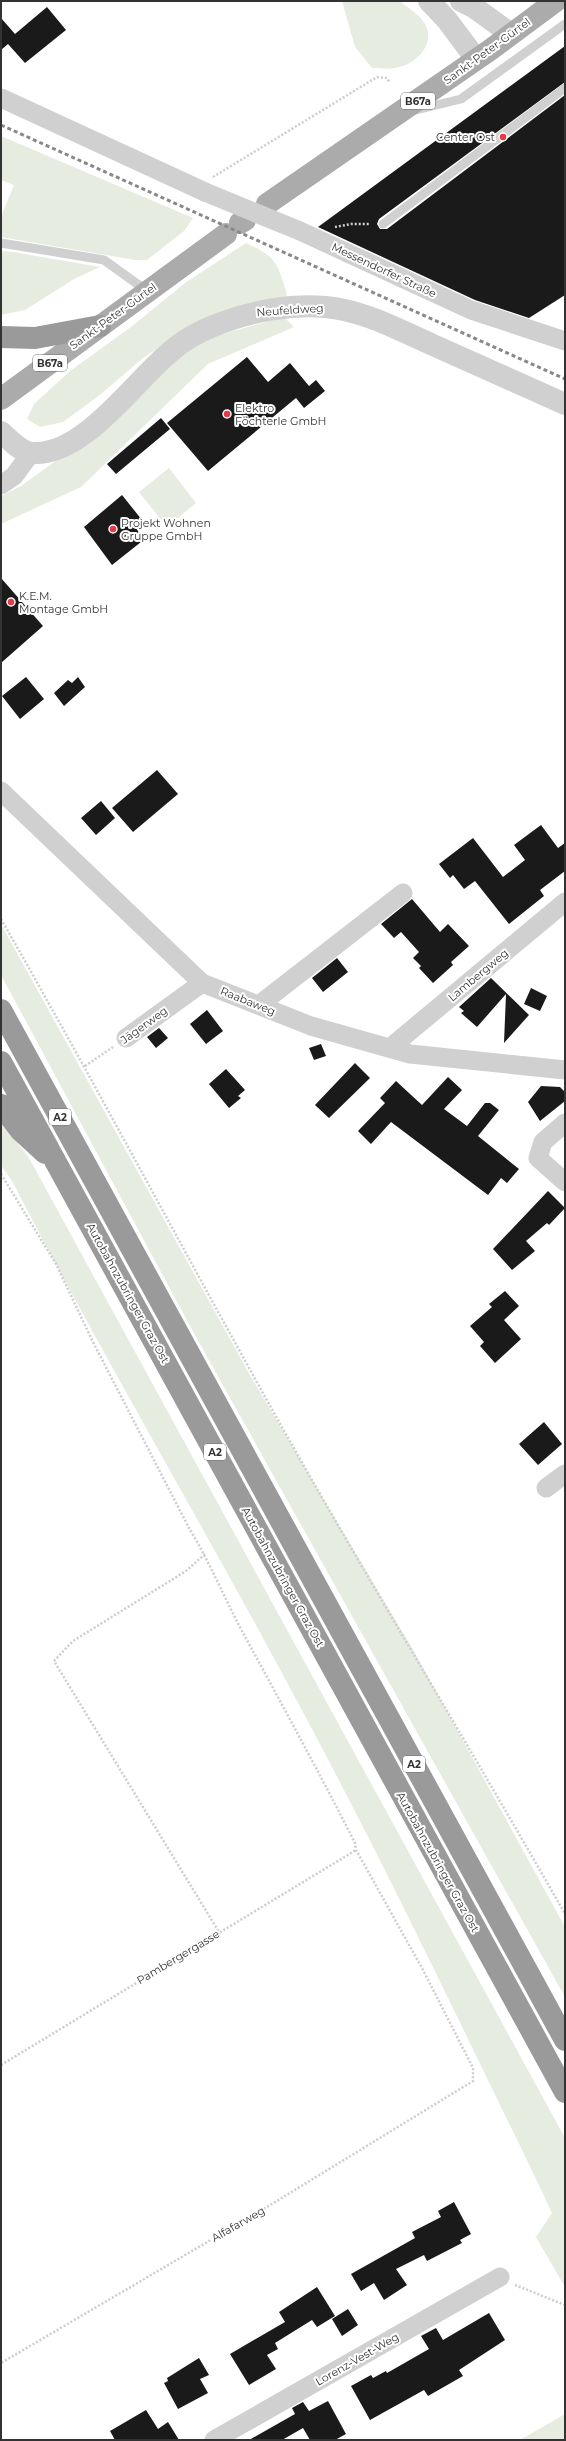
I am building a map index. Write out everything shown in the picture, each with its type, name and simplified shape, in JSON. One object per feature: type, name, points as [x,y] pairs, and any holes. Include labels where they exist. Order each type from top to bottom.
[{"type":"highway","points":[[1,337],[35,338],[100,326]]},
{"type":"highway","name":"A2","points":[[1,1010],[565,2040]]},
{"type":"highway","name":"Autobahnzubringer Graz Ost","points":[[1,1062],[565,2092]]},
{"type":"highway","points":[[1,1105],[21,1131],[58,1164]]},
{"type":"main road","name":"Sankt-Peter-Gürtel","points":[[267,204],[399,114],[556,1]]},
{"type":"main road","name":"Sankt-Peter-Gürtel","points":[[1,399],[237,226]]},
{"type":"street","points":[[429,1],[447,20],[476,59]]},
{"type":"street","points":[[461,1],[475,8],[511,34]]},
{"type":"street","points":[[1,98],[202,191]]},
{"type":"street","name":"Messendorfer Straße","points":[[202,191],[300,232],[471,310],[565,341]]},
{"type":"street","name":"Neufeldweg","points":[[31,454],[57,449],[87,432],[168,353],[201,330],[257,311],[325,307],[356,314],[396,328],[565,404]]},
{"type":"street","points":[[1,432],[18,446],[31,454],[14,476],[1,485]]},
{"type":"street","name":"Raabaweg","points":[[1,791],[202,983],[311,1026],[391,1047],[410,1054],[565,1070]]},
{"type":"street","points":[[258,1005],[402,894]]},
{"type":"street","name":"Lambergweg","points":[[391,1047],[565,902]]},
{"type":"street","name":"Jägerweg","points":[[126,1038],[202,983]]},
{"type":"street","points":[[565,1123],[543,1142],[538,1158],[565,1182]]},
{"type":"street","points":[[546,1488],[565,1474]]},
{"type":"street","name":"Lorenz-Vest-Weg","points":[[214,2440],[500,2277]]},
{"type":"lane","name":"Sankt-Peter-Gürtel","points":[[399,114],[461,99],[565,24]]},
{"type":"lane","points":[[384,224],[565,88]]},
{"type":"lane","points":[[1,243],[104,260],[147,291]]},
{"type":"path","points":[[202,191],[210,179],[377,76],[387,78],[390,83]]},
{"type":"path","points":[[331,228],[351,224],[384,224]]},
{"type":"path","points":[[1,919],[85,1066],[297,1454],[485,1772],[565,1914]]},
{"type":"path","name":"Jägerweg","points":[[85,1066],[126,1038]]},
{"type":"path","points":[[1,1174],[56,1264],[96,1349],[189,1528],[205,1554],[220,1590],[328,1791],[355,1844],[356,1850]]},
{"type":"path","points":[[205,1554],[186,1571],[73,1641],[54,1661],[219,1932]]},
{"type":"path","name":"Pambergergasse","points":[[1,2065],[356,1850]]},
{"type":"path","name":"Alfafarweg","points":[[1,2363],[267,2207],[473,2081],[473,2068],[429,1981],[356,1850]]},
{"type":"path","points":[[500,2277],[565,2305]]},
{"type":"shaded area","points":[[342,1],[400,1],[417,15],[425,24],[428,31],[428,38],[423,51],[418,57],[406,65],[386,69],[372,68],[355,47]]},
{"type":"shaded area","points":[[1,136],[193,218],[184,231],[147,260],[135,260],[1,237],[1,217],[14,185],[1,180]]},
{"type":"shaded area","points":[[246,243],[270,257],[274,262],[281,275],[287,294],[285,299],[179,334],[143,358],[101,394],[63,422],[40,427],[27,419],[34,404],[70,371],[131,327],[185,283]]},
{"type":"shaded area","points":[[1,251],[100,267],[74,279],[25,310],[1,315]]},
{"type":"shaded area","points":[[284,317],[294,327],[208,364],[81,487],[1,524],[1,496],[21,486],[64,455],[193,342]]},
{"type":"shaded area","points":[[169,468],[196,503],[167,527],[139,492]]},
{"type":"shaded area","points":[[1,924],[251,1377],[415,1653],[565,1927],[565,1997],[196,1337],[1,975]]},
{"type":"shaded area","points":[[1,1122],[29,1158],[565,2138],[565,2287],[536,2237],[552,2213],[537,2181],[423,1946],[334,1772],[268,1647],[47,1248],[12,1181],[1,1165]]},
{"type":"shaded area","points":[[565,2414],[565,2440],[520,2440]]},
{"type":"building","points":[[47,7],[66,30],[25,63],[8,44],[1,50],[1,18],[15,34]]},
{"type":"building","name":"Center Ost","points":[[565,46],[565,82],[379,219],[377,224],[380,229],[387,229],[565,95],[565,295],[529,318],[475,300],[318,227]]},
{"type":"building","name":"Elektro Föchterle GmbH","points":[[247,357],[268,382],[290,363],[309,386],[316,380],[325,391],[304,408],[296,398],[208,471],[167,423]]},
{"type":"building","points":[[161,418],[170,429],[116,474],[107,464]]},
{"type":"building","name":"Projekt Wohnen Gruppe GmbH","points":[[122,495],[146,525],[138,531],[141,542],[112,565],[84,527]]},
{"type":"building","name":"K.E.M. Montage GmbH","points":[[1,578],[43,626],[1,663]]},
{"type":"building","points":[[26,677],[44,699],[20,719],[2,696]]},
{"type":"building","points":[[78,677],[85,687],[64,706],[54,693],[68,680],[72,683]]},
{"type":"building","points":[[157,770],[178,794],[133,832],[112,808]]},
{"type":"building","points":[[101,801],[115,818],[96,835],[81,818]]},
{"type":"building","points":[[541,825],[558,848],[565,843],[565,871],[540,890],[544,896],[509,924],[475,881],[464,889],[453,875],[450,878],[439,864],[473,838],[503,877],[525,860],[514,845]]},
{"type":"building","points":[[412,899],[440,932],[448,924],[469,946],[451,962],[453,965],[433,983],[419,968],[421,966],[413,958],[419,952],[401,932],[394,938],[381,924]]},
{"type":"building","points":[[337,958],[348,972],[323,992],[312,978]]},
{"type":"building","points":[[491,978],[529,1015],[504,1043],[506,994],[477,1027],[461,1013],[464,1011],[459,1007]]},
{"type":"building","points":[[531,988],[547,996],[540,1011],[524,1004]]},
{"type":"building","points":[[207,1010],[223,1031],[206,1044],[190,1024]]},
{"type":"building","points":[[159,1028],[168,1038],[156,1048],[147,1037]]},
{"type":"building","points":[[321,1044],[326,1056],[314,1060],[309,1048]]},
{"type":"building","points":[[355,1063],[370,1078],[329,1118],[315,1105]]},
{"type":"building","points":[[226,1069],[245,1090],[238,1096],[241,1098],[229,1108],[209,1084]]},
{"type":"building","points":[[448,1077],[462,1090],[444,1109],[467,1126],[485,1103],[490,1103],[499,1110],[478,1136],[519,1169],[507,1183],[501,1178],[488,1195],[391,1122],[371,1144],[358,1131],[385,1103],[380,1098],[396,1081],[422,1105]]},
{"type":"building","points":[[541,1086],[560,1087],[565,1092],[565,1101],[540,1121],[528,1102]]},
{"type":"building","points":[[548,1191],[565,1208],[549,1225],[547,1223],[526,1241],[535,1251],[512,1270],[493,1249]]},
{"type":"building","points":[[505,1291],[519,1306],[504,1320],[521,1339],[495,1363],[480,1346],[484,1342],[470,1326],[492,1307],[489,1304]]},
{"type":"building","points":[[544,1422],[562,1444],[538,1465],[519,1444]]},
{"type":"building","points":[[454,2202],[471,2234],[460,2240],[462,2243],[427,2261],[424,2255],[396,2269],[407,2285],[384,2300],[374,2283],[361,2291],[351,2274],[415,2238],[412,2232],[441,2217],[438,2211]]},
{"type":"building","points":[[317,2287],[335,2316],[317,2327],[312,2320],[275,2343],[278,2349],[267,2355],[276,2369],[249,2385],[230,2354],[285,2322],[279,2312]]},
{"type":"building","points":[[348,2309],[358,2325],[342,2336],[332,2319]]},
{"type":"building","points":[[489,2313],[505,2340],[459,2370],[463,2376],[428,2396],[424,2390],[370,2420],[351,2386],[371,2375],[373,2378],[386,2371],[387,2373],[429,2349],[421,2336],[436,2328],[443,2340]]},
{"type":"building","points":[[199,2358],[209,2375],[200,2379],[208,2393],[178,2409],[164,2383],[168,2381],[167,2378]]},
{"type":"building","points":[[328,2401],[346,2434],[335,2440],[310,2440],[303,2428],[282,2440],[249,2440],[295,2414],[292,2408],[303,2402],[309,2411]]},
{"type":"building","points":[[146,2410],[158,2429],[168,2422],[179,2440],[115,2440],[110,2431]]},
{"type":"railway","points":[[1,125],[565,379]]},
{"type":"place","name":"Center Ost","points":[[503,137]]},
{"type":"place","name":"Elektro Föchterle GmbH","points":[[227,414]]},
{"type":"place","name":"Projekt Wohnen Gruppe GmbH","points":[[113,529]]},
{"type":"place","name":"K.E.M. Montage GmbH","points":[[11,602]]}]
